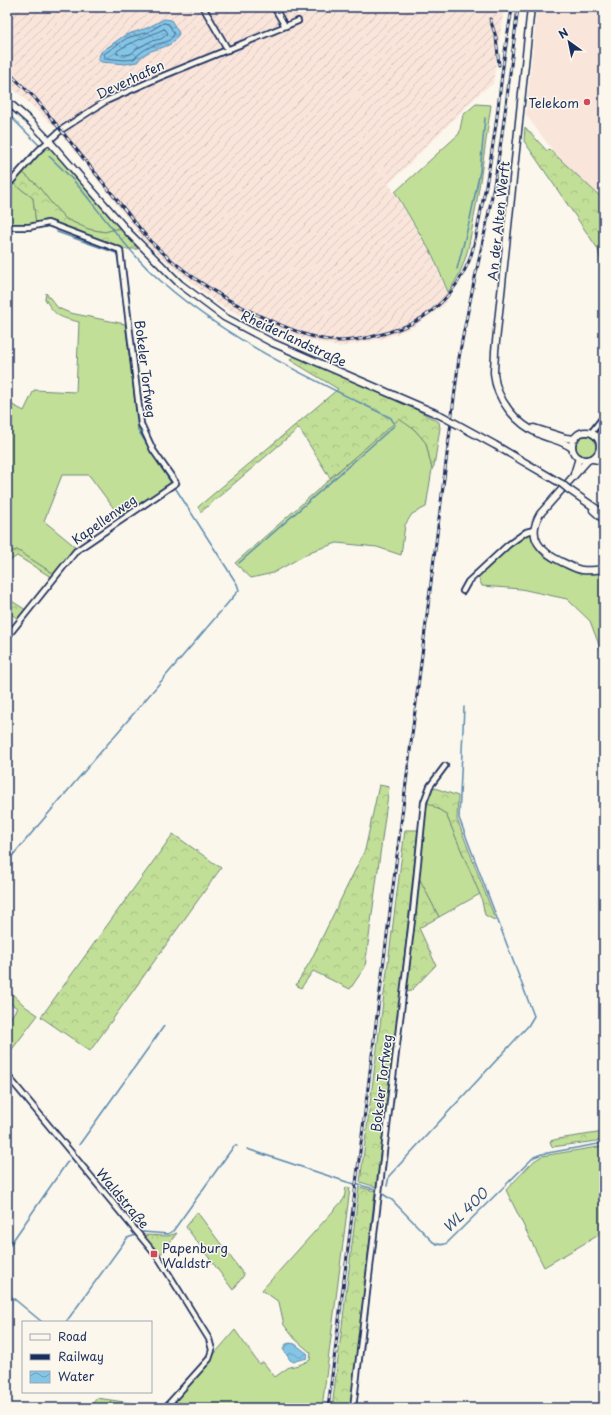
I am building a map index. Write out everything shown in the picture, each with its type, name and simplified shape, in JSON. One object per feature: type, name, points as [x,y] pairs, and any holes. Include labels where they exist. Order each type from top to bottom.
[{"type":"main road","name":"An der Alten Werft","points":[[531,7],[495,351],[494,373],[497,387],[504,404],[514,417],[539,434],[565,443],[572,448]]},
{"type":"main road","name":"Rheiderlandstraße","points":[[7,101],[49,140],[129,233],[180,284],[224,317],[273,343],[454,422],[562,484],[604,514]]},
{"type":"main road","name":"An der Alten Werft","points":[[527,426],[566,438],[575,439]]},
{"type":"main road","points":[[604,461],[590,460],[579,458],[572,448],[575,439],[582,433],[590,433],[598,438],[602,452],[590,460],[572,477],[540,514],[536,521],[534,530],[537,543],[551,557],[582,570],[604,569]]},
{"type":"main road","points":[[572,477],[579,458]]},
{"type":"main road","points":[[591,505],[595,512],[604,520]]},
{"type":"main road","points":[[596,570],[604,563]]},
{"type":"street","points":[[203,7],[228,50]]},
{"type":"street","points":[[274,7],[286,26]]},
{"type":"street","name":"Deverhafen","points":[[49,140],[78,118],[106,101],[158,78],[298,21]]},
{"type":"street","points":[[7,186],[49,140]]},
{"type":"street","name":"Bokeler Torfweg","points":[[7,228],[29,227],[48,223],[120,250],[141,424],[153,450],[176,483]]},
{"type":"street","points":[[590,433],[604,416]]},
{"type":"street","points":[[598,438],[604,424]]},
{"type":"street","name":"Kapellenweg","points":[[7,637],[76,552],[176,483]]},
{"type":"street","points":[[463,591],[473,577],[508,545],[526,532],[534,530]]},
{"type":"street","name":"Bokeler Torfweg","points":[[353,1408],[414,912],[424,802],[430,786],[445,766]]},
{"type":"street","name":"Waldstraße","points":[[7,1075],[160,1260],[209,1339],[212,1350],[209,1359],[166,1406]]},
{"type":"street","name":"Waldstraße","points":[[166,1406],[186,1408]]},
{"type":"shaded area","points":[[7,7],[504,7],[493,84],[481,92],[389,184],[432,256],[449,298],[443,306],[409,329],[385,338],[339,347],[284,334],[254,322],[218,304],[148,245],[55,127],[7,83]]},
{"type":"shaded area","points":[[537,7],[604,7],[604,199],[556,155],[526,115]]},
{"type":"green space","points":[[476,104],[491,105],[480,181],[472,229],[464,262],[455,282],[448,292],[433,256],[395,192],[459,134],[463,115]]},
{"type":"green space","points":[[525,127],[547,151],[549,149],[604,200],[604,276],[598,249],[524,141]]},
{"type":"green space","points":[[44,149],[51,149],[119,228],[105,232],[88,229],[66,219],[38,186],[22,172]]},
{"type":"green space","points":[[22,172],[38,186],[66,219],[88,229],[105,232],[119,228],[138,249],[122,249],[48,221],[36,224],[33,198],[13,183]]},
{"type":"green space","points":[[13,183],[33,198],[36,224],[29,226],[7,226],[7,190]]},
{"type":"green space","points":[[46,293],[58,308],[70,313],[125,324],[139,425],[152,451],[173,483],[121,518],[89,475],[62,475],[44,521],[77,548],[54,574],[17,550],[7,553],[7,402],[24,411],[34,390],[76,392],[79,322],[62,317],[55,313],[45,299]]},
{"type":"green space","points":[[294,355],[417,410],[439,422],[440,428],[434,466],[432,469],[426,443],[415,430],[399,419],[330,478],[299,428],[201,512],[198,507],[338,389],[290,360]]},
{"type":"green space","points":[[399,418],[415,430],[426,443],[432,469],[426,507],[412,514],[405,525],[401,555],[377,547],[337,543],[312,551],[273,573],[251,578],[235,563]]},
{"type":"green space","points":[[582,436],[590,436],[596,442],[596,450],[590,456],[582,456],[576,450],[576,442]]},
{"type":"green space","points":[[527,534],[532,535],[539,552],[555,563],[583,573],[590,574],[604,572],[604,658],[590,621],[567,599],[521,589],[482,586],[478,577],[521,537]]},
{"type":"green space","points":[[17,550],[54,574],[51,577],[17,556],[7,564],[7,553]]},
{"type":"green space","points":[[7,598],[26,610],[18,619],[7,611]]},
{"type":"green space","points":[[379,785],[389,787],[365,967],[350,989],[313,971],[301,988],[296,985],[311,960],[365,850]]},
{"type":"green space","points":[[432,787],[458,796],[457,819],[496,921],[485,915],[481,897],[446,814],[427,802]]},
{"type":"green space","points":[[427,802],[446,814],[480,894],[439,917],[419,878]]},
{"type":"green space","points":[[405,830],[418,830],[399,1005],[376,1187],[360,1182]]},
{"type":"green space","points":[[173,834],[221,868],[90,1051],[41,1017]]},
{"type":"green space","points":[[419,878],[439,917],[419,928],[436,965],[411,991],[407,992]]},
{"type":"green space","points":[[604,916],[604,971],[601,955]]},
{"type":"green space","points":[[7,989],[26,1007],[38,1015],[7,1056],[7,1023],[17,1008],[7,1001]]},
{"type":"green space","points":[[604,1132],[604,1140],[552,1147],[550,1141],[558,1139]]},
{"type":"green space","points":[[604,1146],[604,1232],[544,1267],[506,1190],[534,1161],[542,1156]]},
{"type":"green space","points":[[346,1187],[350,1188],[322,1408],[213,1408],[177,1404],[175,1400],[235,1330],[259,1364],[263,1362],[275,1377],[289,1367],[299,1365],[310,1360],[311,1353],[295,1339],[284,1325],[279,1302],[262,1290],[344,1199]]},
{"type":"green space","points":[[359,1187],[375,1191],[351,1408],[332,1408]]},
{"type":"green space","points":[[197,1212],[244,1275],[233,1290],[186,1227]]},
{"type":"green space","points":[[177,1233],[160,1255],[143,1235],[168,1236]]},
{"type":"green space","points":[[97,1398],[151,1406],[152,1408],[89,1408]]},
{"type":"water","points":[[164,19],[171,20],[179,33],[176,39],[171,43],[142,56],[137,62],[126,64],[101,62],[98,59],[101,52],[125,35],[147,28]]},
{"type":"water","points":[[286,1344],[295,1344],[308,1354],[307,1358],[294,1362],[290,1360],[283,1349]]},
{"type":"waterway","points":[[7,113],[39,145]]},
{"type":"waterway","points":[[457,269],[470,219],[480,171],[485,118]]},
{"type":"waterway","points":[[49,156],[76,184],[141,262],[178,295],[235,336],[297,371],[391,418],[395,425],[239,563]]},
{"type":"waterway","points":[[57,232],[116,253],[119,258]]},
{"type":"waterway","points":[[122,287],[127,329]]},
{"type":"waterway","points":[[128,336],[138,430],[170,481]]},
{"type":"waterway","points":[[7,862],[239,590],[237,584],[176,489]]},
{"type":"waterway","points":[[600,645],[604,621]]},
{"type":"waterway","points":[[387,1186],[389,1176],[528,1026],[534,1016],[459,818],[464,707]]},
{"type":"waterway","points":[[603,741],[604,751]]},
{"type":"waterway","points":[[604,874],[600,959],[604,977]]},
{"type":"waterway","points":[[79,1145],[164,1026]]},
{"type":"waterway","name":"WL 400","points":[[247,1149],[347,1182],[375,1189],[392,1200],[433,1242],[442,1245],[447,1243],[534,1157],[542,1154],[604,1143]]},
{"type":"waterway","points":[[140,1233],[168,1234],[173,1231],[234,1146],[237,1146]]},
{"type":"waterway","points":[[7,1249],[68,1161]]},
{"type":"waterway","points":[[67,1321],[127,1238],[136,1235]]},
{"type":"waterway","points":[[7,1293],[41,1321]]},
{"type":"railway","points":[[328,1408],[459,358],[499,158],[518,7]]},
{"type":"railway","points":[[7,71],[35,98],[150,241],[165,255],[210,289],[243,308],[301,333],[317,338],[342,341],[387,333],[423,317],[442,302],[464,272],[469,261],[477,233],[486,185],[512,10]]},
{"type":"railway","points":[[490,19],[496,37],[499,65]]},
{"type":"place","name":"Telekom","points":[[587,102]]},
{"type":"place","name":"Papenburg Waldstr","points":[[154,1254]]}]
